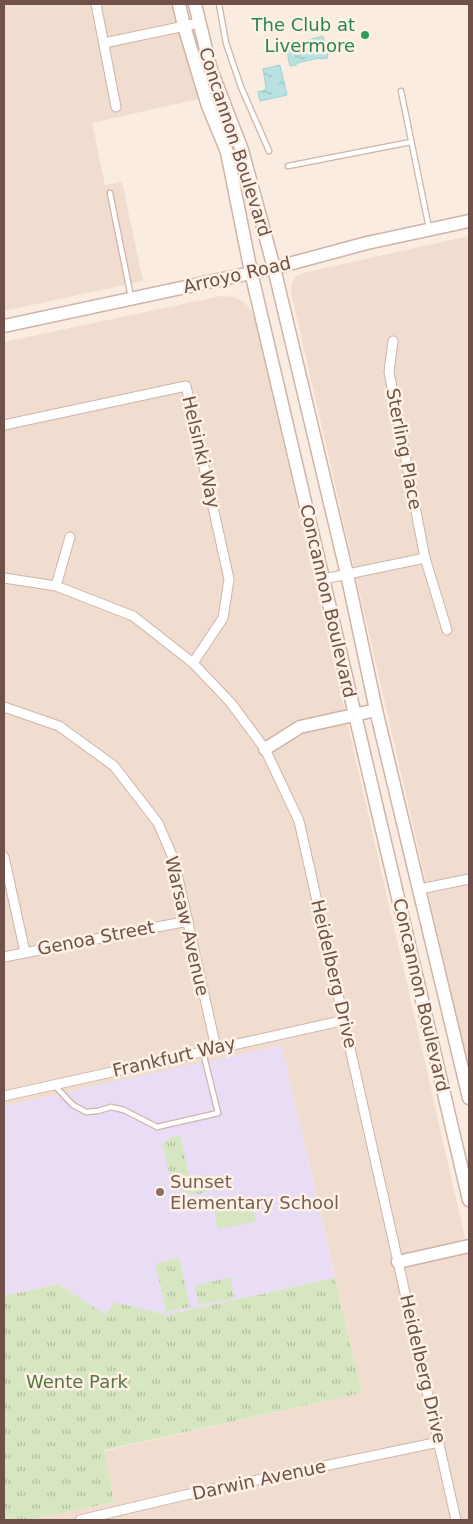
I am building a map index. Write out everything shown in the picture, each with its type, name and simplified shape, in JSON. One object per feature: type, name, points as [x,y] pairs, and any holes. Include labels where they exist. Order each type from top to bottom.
[{"type":"main road","name":"Concannon Boulevard","points":[[179,4],[208,106],[227,152],[251,272],[469,1200]]},
{"type":"main road","name":"Concannon Boulevard","points":[[195,4],[211,70],[242,150],[274,268],[347,574],[376,710],[469,1098]]},
{"type":"main road","name":"Arroyo Road","points":[[4,326],[274,268],[367,243],[469,221]]},
{"type":"main road","points":[[266,749],[300,727],[376,710]]},
{"type":"main road","points":[[398,1262],[469,1246]]},
{"type":"street","points":[[96,4],[116,107]]},
{"type":"street","points":[[104,43],[199,23]]},
{"type":"street","name":"Sterling Place","points":[[393,341],[389,372],[425,558],[448,630]]},
{"type":"street","name":"Helsinki Way","points":[[4,425],[186,386],[229,579],[223,618],[193,663]]},
{"type":"street","points":[[56,586],[70,537]]},
{"type":"street","points":[[324,580],[425,558]]},
{"type":"street","name":"Heidelberg Drive","points":[[4,578],[56,586],[133,616],[193,663],[231,703],[266,749],[298,821],[456,1520]]},
{"type":"street","name":"Warsaw Avenue","points":[[4,707],[59,726],[114,766],[158,823],[174,860],[216,1048]]},
{"type":"street","points":[[4,857],[25,952]]},
{"type":"street","points":[[420,889],[469,879]]},
{"type":"street","name":"Genoa Street","points":[[4,957],[188,921]]},
{"type":"street","name":"Frankfurt Way","points":[[4,1096],[344,1020]]},
{"type":"street","name":"Darwin Avenue","points":[[80,1520],[185,1495],[439,1442]]},
{"type":"lane","points":[[219,4],[226,43],[240,87],[270,151]]},
{"type":"lane","points":[[402,91],[429,230]]},
{"type":"lane","points":[[288,166],[412,142]]},
{"type":"lane","points":[[110,193],[131,298]]},
{"type":"lane","points":[[54,1084],[73,1105],[86,1112],[111,1108],[124,1110],[157,1127],[218,1113],[202,1051]]},
{"type":"shaded area","points":[[4,4],[174,4],[184,51],[198,99],[92,123],[105,185],[122,182],[143,281],[4,311]]},
{"type":"shaded area","points":[[469,236],[469,1071],[291,292],[295,277],[303,273]]},
{"type":"shaded area","points":[[221,296],[241,300],[250,308],[255,319],[469,1255],[469,1520],[31,1520],[114,1502],[104,1451],[362,1393],[282,1046],[4,1106],[4,342]]},
{"type":"shaded area","name":"Sunset Elementary School","points":[[282,1045],[335,1278],[166,1315],[114,1303],[106,1315],[58,1284],[4,1296],[4,1106]]},
{"type":"green space","points":[[180,1135],[191,1182],[198,1177],[208,1174],[213,1179],[211,1186],[202,1193],[190,1194],[178,1189],[171,1177],[163,1143]]},
{"type":"green space","points":[[251,1201],[256,1222],[218,1229],[214,1209]]},
{"type":"green space","points":[[179,1257],[190,1307],[166,1312],[156,1266],[158,1263]]},
{"type":"green space","points":[[230,1277],[235,1298],[199,1305],[195,1286]]},
{"type":"green space","name":"Wente Park","points":[[335,1278],[362,1393],[104,1450],[114,1502],[31,1520],[4,1520],[4,1296],[58,1284],[106,1315],[114,1302],[166,1315]]},
{"type":"water","points":[[323,36],[328,58],[319,58],[290,66],[285,43],[293,41],[294,44]]},
{"type":"water","points":[[280,65],[287,95],[260,101],[258,92],[265,90],[266,87],[263,69]]},
{"type":"place","name":"The Club at Livermore","points":[[365,35]]},
{"type":"place","name":"Sunset Elementary School","points":[[160,1192]]}]
